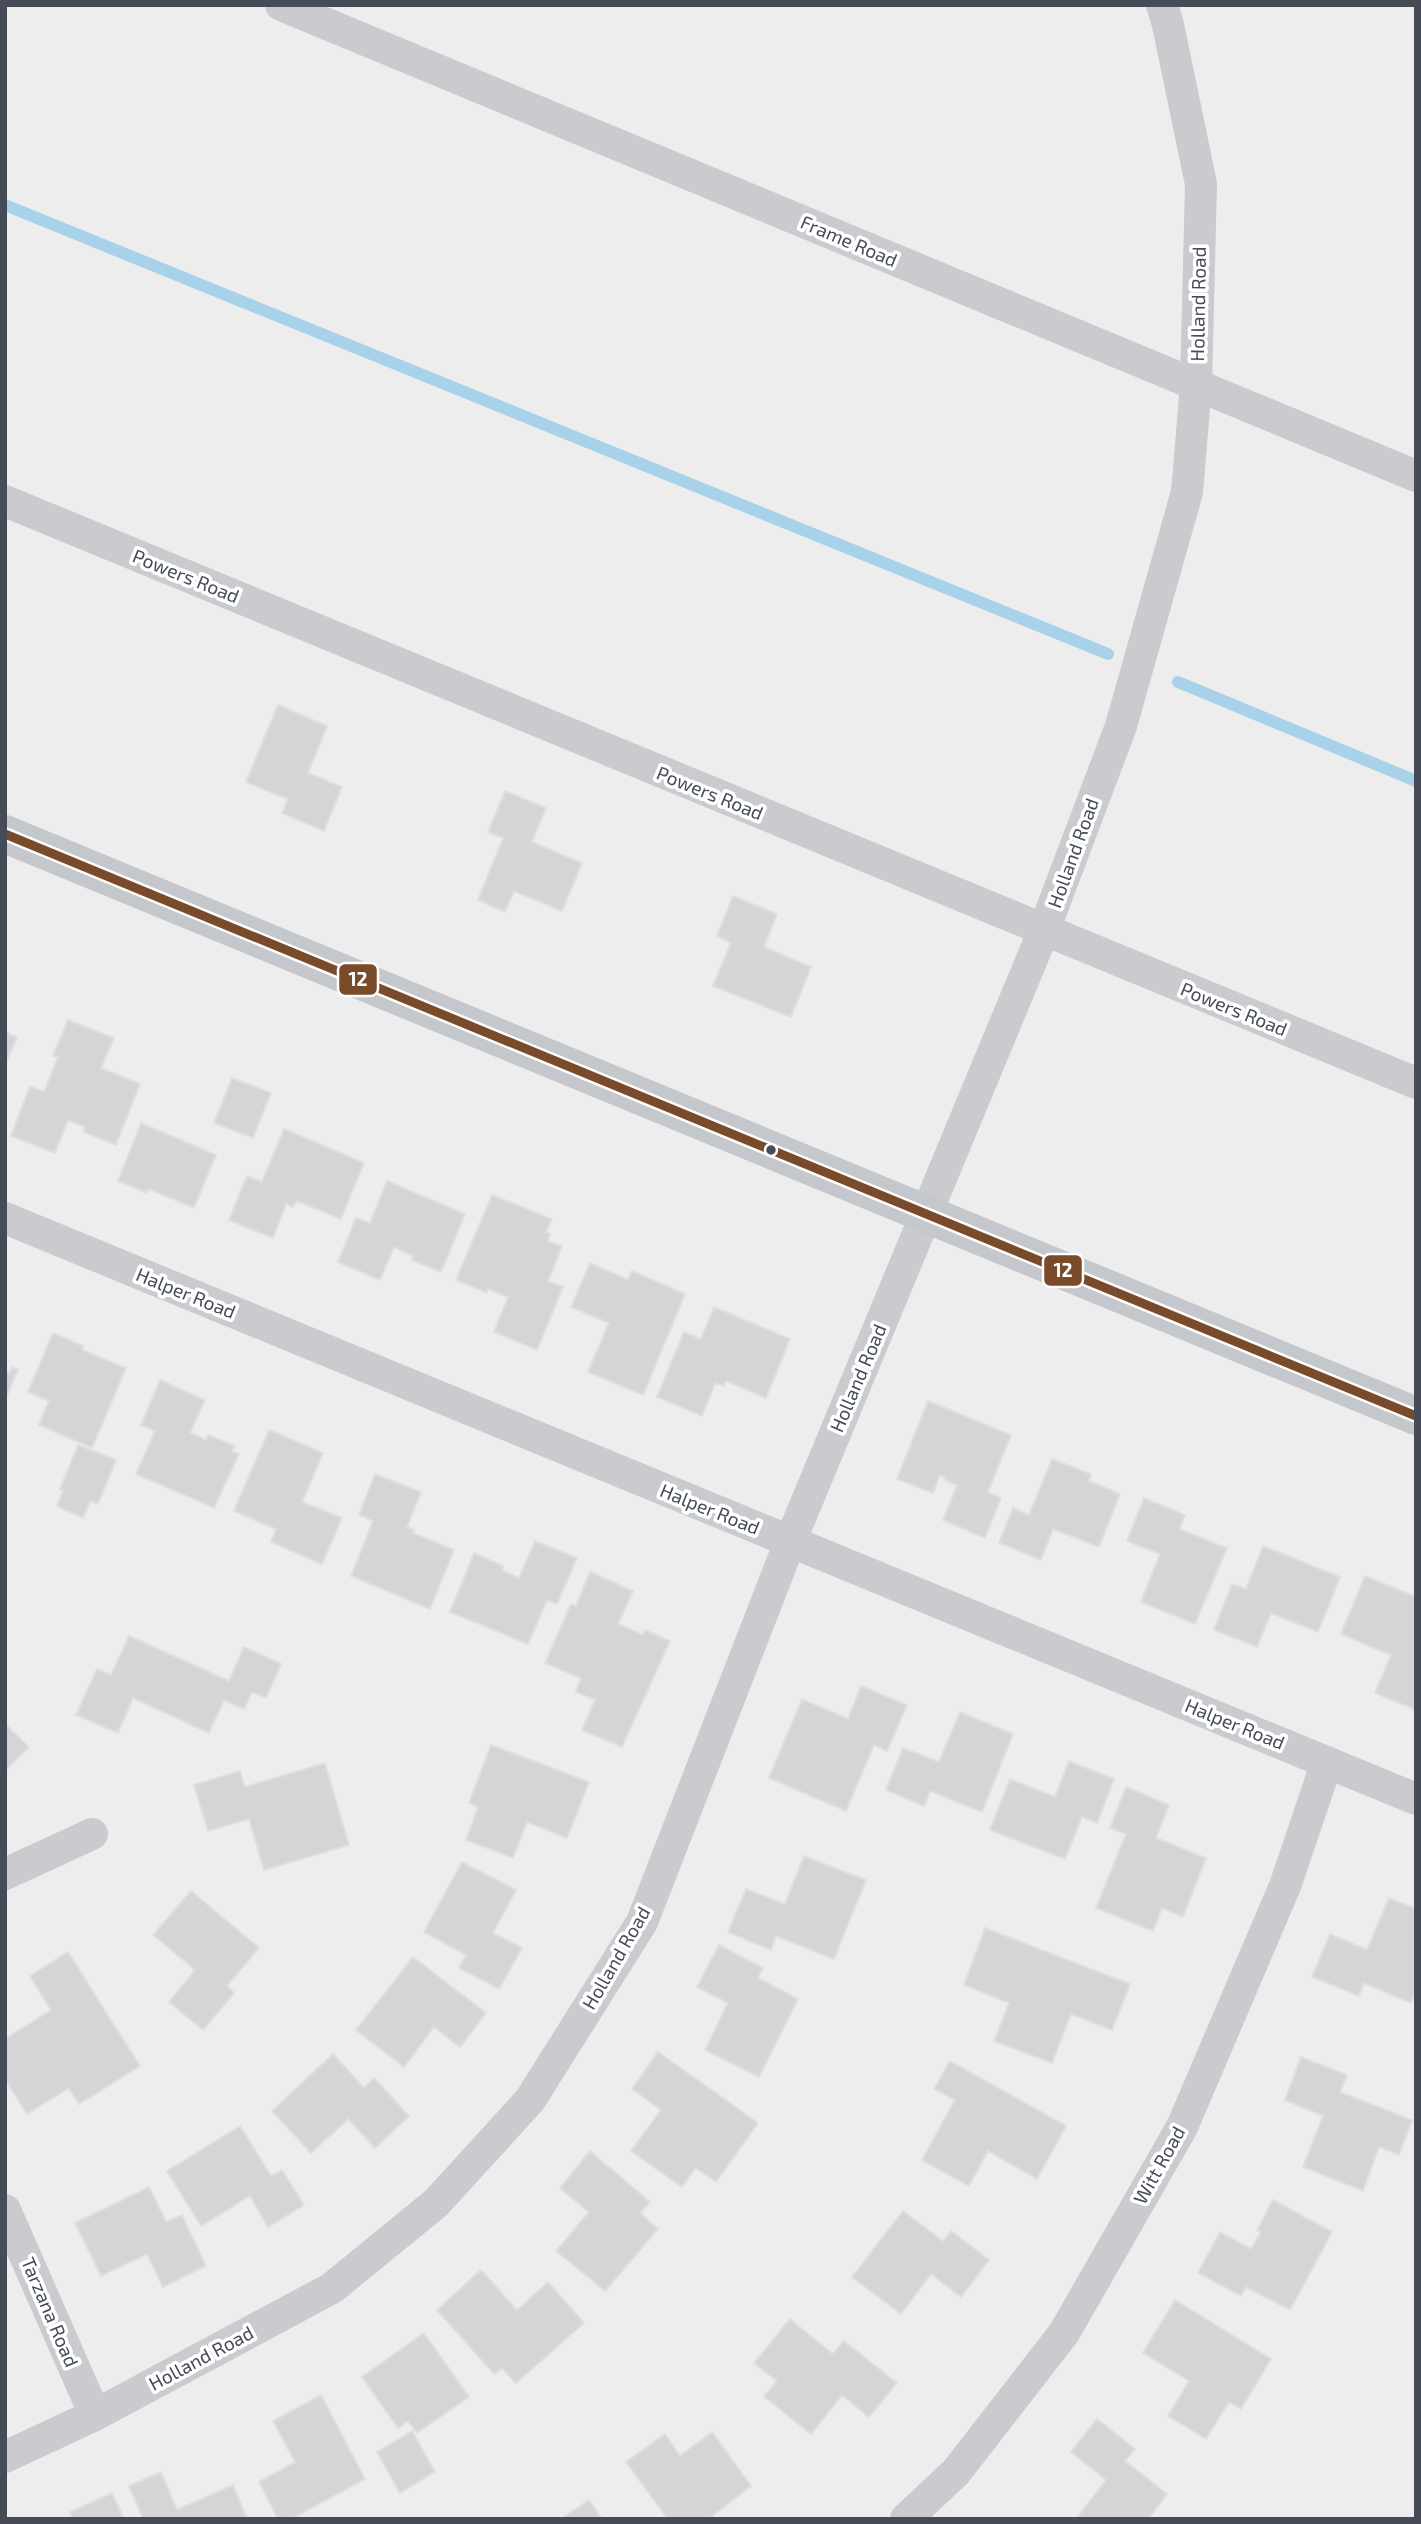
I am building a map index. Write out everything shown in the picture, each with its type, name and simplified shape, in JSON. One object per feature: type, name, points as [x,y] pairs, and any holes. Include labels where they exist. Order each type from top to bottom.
[{"type":"main road","points":[[5,834],[1416,1416]]},
{"type":"street","name":"Frame Road","points":[[281,5],[1416,476]]},
{"type":"street","name":"Holland Road","points":[[5,2457],[95,2415],[332,2288],[436,2203],[530,2100],[642,1922],[790,1542],[1045,930],[1121,726],[1187,492],[1196,385],[1201,184],[1162,5]]},
{"type":"street","name":"Powers Road","points":[[5,501],[1416,1083]]},
{"type":"street","name":"Halper Road","points":[[5,1218],[1416,1799]]},
{"type":"street","name":"Witt Road","points":[[906,2519],[956,2472],[1064,2333],[1182,2127],[1285,1886],[1326,1762]]},
{"type":"street","points":[[5,1874],[92,1834]]},
{"type":"street","name":"Tarzana Road","points":[[5,2210],[95,2415]]},
{"type":"building","points":[[278,705],[327,726],[308,773],[342,787],[324,831],[282,813],[288,799],[246,782]]},
{"type":"building","points":[[505,791],[546,808],[532,842],[582,863],[562,911],[514,891],[505,912],[478,900],[503,838],[488,832]]},
{"type":"building","points":[[733,896],[777,914],[764,947],[811,967],[791,1017],[713,986],[731,943],[717,936]]},
{"type":"building","points":[[68,1020],[114,1038],[101,1068],[140,1084],[116,1145],[84,1132],[85,1127],[68,1120],[55,1153],[11,1136],[30,1086],[44,1092],[58,1057],[53,1056]]},
{"type":"building","points":[[5,1032],[17,1037],[5,1065]]},
{"type":"building","points":[[232,1078],[271,1093],[253,1138],[214,1123]]},
{"type":"building","points":[[141,1123],[216,1155],[194,1208],[149,1189],[147,1193],[118,1181]]},
{"type":"building","points":[[284,1129],[364,1163],[341,1219],[297,1201],[293,1207],[286,1204],[273,1238],[229,1220],[247,1176],[262,1182]]},
{"type":"building","points":[[387,1181],[465,1214],[441,1272],[411,1260],[413,1256],[394,1247],[380,1280],[338,1262],[356,1218],[370,1223]]},
{"type":"building","points":[[492,1195],[552,1219],[546,1232],[550,1234],[548,1241],[562,1246],[548,1281],[563,1287],[537,1350],[494,1332],[508,1297],[488,1289],[487,1293],[456,1280]]},
{"type":"building","points":[[590,1263],[628,1280],[632,1271],[685,1294],[643,1395],[588,1372],[609,1323],[571,1307]]},
{"type":"building","points":[[714,1307],[790,1339],[766,1398],[726,1381],[724,1386],[715,1383],[702,1416],[657,1397],[684,1332],[701,1339]]},
{"type":"building","points":[[53,1333],[83,1346],[82,1350],[126,1368],[92,1448],[39,1425],[49,1401],[28,1392]]},
{"type":"building","points":[[12,1367],[18,1370],[5,1400],[5,1370],[10,1373]]},
{"type":"building","points":[[160,1380],[205,1400],[190,1433],[206,1440],[208,1435],[235,1446],[232,1451],[239,1454],[214,1508],[136,1474],[155,1431],[141,1425]]},
{"type":"building","points":[[928,1401],[1011,1435],[988,1492],[1001,1498],[985,1538],[943,1520],[957,1485],[940,1475],[933,1493],[897,1479]]},
{"type":"building","points":[[269,1430],[323,1453],[302,1502],[342,1518],[322,1564],[271,1542],[276,1529],[234,1511]]},
{"type":"building","points":[[78,1445],[116,1460],[98,1504],[90,1501],[83,1518],[57,1506],[63,1490],[60,1489]]},
{"type":"building","points":[[1052,1459],[1091,1474],[1089,1481],[1120,1494],[1099,1547],[1053,1529],[1041,1560],[999,1543],[1013,1508],[1029,1515]]},
{"type":"building","points":[[375,1474],[421,1492],[407,1527],[414,1530],[413,1533],[454,1550],[430,1609],[351,1576],[373,1521],[359,1515]]},
{"type":"building","points":[[1144,1498],[1185,1515],[1179,1529],[1227,1548],[1195,1624],[1141,1602],[1160,1554],[1127,1541]]},
{"type":"building","points":[[535,1541],[577,1558],[557,1604],[547,1600],[528,1644],[450,1612],[474,1553],[503,1566],[502,1570],[519,1578]]},
{"type":"building","points":[[1263,1546],[1340,1577],[1318,1632],[1271,1613],[1257,1647],[1214,1630],[1232,1584],[1246,1589]]},
{"type":"building","points":[[590,1572],[633,1591],[618,1624],[643,1635],[645,1630],[670,1641],[622,1747],[582,1730],[595,1700],[576,1692],[581,1678],[545,1663],[571,1604],[576,1606]]},
{"type":"building","points":[[1365,1576],[1416,1597],[1416,1710],[1375,1693],[1391,1655],[1341,1634]]},
{"type":"building","points":[[129,1636],[229,1681],[244,1647],[281,1664],[266,1698],[252,1692],[244,1709],[224,1700],[209,1733],[133,1698],[118,1733],[76,1715],[97,1669],[111,1675]]},
{"type":"building","points":[[861,1686],[907,1705],[887,1751],[874,1745],[846,1811],[769,1778],[802,1699],[848,1719]]},
{"type":"building","points":[[960,1712],[1013,1734],[982,1812],[930,1791],[924,1806],[886,1790],[903,1748],[939,1762]]},
{"type":"building","points":[[5,1724],[29,1747],[5,1771]]},
{"type":"building","points":[[491,1745],[589,1782],[567,1838],[527,1822],[513,1858],[466,1840],[478,1807],[469,1803]]},
{"type":"building","points":[[1069,1761],[1114,1779],[1097,1823],[1082,1817],[1065,1859],[990,1830],[1010,1779],[1055,1797]]},
{"type":"building","points":[[325,1763],[349,1845],[264,1870],[249,1819],[208,1831],[194,1785],[240,1771],[245,1787]]},
{"type":"building","points":[[1126,1787],[1169,1805],[1156,1838],[1206,1858],[1183,1917],[1162,1908],[1153,1931],[1096,1908],[1126,1834],[1110,1828]]},
{"type":"building","points":[[804,1856],[866,1880],[834,1959],[776,1936],[771,1950],[728,1932],[746,1889],[785,1904]]},
{"type":"building","points":[[462,1862],[516,1890],[493,1933],[522,1948],[499,1989],[459,1968],[466,1955],[424,1932]]},
{"type":"building","points":[[191,1891],[259,1948],[227,1986],[234,1993],[203,2030],[169,2002],[195,1970],[153,1935]]},
{"type":"building","points":[[1389,1898],[1416,1909],[1416,1991],[1411,2003],[1364,1983],[1359,1996],[1312,1977],[1330,1934],[1367,1950]]},
{"type":"building","points":[[985,1928],[1130,1984],[1112,2030],[1071,2014],[1052,2063],[994,2041],[1009,2003],[964,1985]]},
{"type":"building","points":[[719,1945],[763,1968],[758,1978],[798,1999],[759,2077],[705,2050],[728,2003],[697,1987]]},
{"type":"building","points":[[68,1952],[140,2066],[79,2104],[69,2088],[27,2114],[5,2079],[5,2039],[51,2010],[30,1976]]},
{"type":"building","points":[[413,1957],[486,2013],[460,2047],[434,2027],[404,2067],[356,2030]]},
{"type":"building","points":[[658,2052],[758,2123],[716,2182],[696,2168],[682,2187],[631,2151],[661,2110],[632,2089]]},
{"type":"building","points":[[333,2054],[364,2088],[374,2078],[409,2116],[375,2148],[348,2119],[311,2153],[272,2111]]},
{"type":"building","points":[[1301,2057],[1347,2075],[1340,2092],[1412,2120],[1399,2155],[1379,2147],[1363,2191],[1303,2167],[1323,2116],[1285,2100]]},
{"type":"building","points":[[950,2061],[1066,2126],[1037,2179],[988,2151],[969,2186],[922,2160],[955,2100],[934,2089]]},
{"type":"building","points":[[240,2126],[271,2176],[282,2170],[304,2205],[268,2227],[250,2196],[201,2226],[167,2171]]},
{"type":"building","points":[[590,2151],[650,2202],[640,2213],[658,2229],[605,2291],[556,2251],[589,2212],[560,2188]]},
{"type":"building","points":[[149,2187],[166,2222],[182,2215],[206,2266],[163,2287],[147,2254],[101,2276],[75,2223]]},
{"type":"building","points":[[1273,2200],[1332,2232],[1290,2310],[1246,2287],[1241,2296],[1198,2273],[1220,2232],[1251,2249],[1261,2232],[1257,2230]]},
{"type":"building","points":[[903,2211],[943,2241],[951,2231],[989,2260],[961,2297],[931,2274],[901,2314],[852,2277]]},
{"type":"building","points":[[481,2270],[517,2310],[548,2282],[584,2323],[516,2383],[502,2368],[494,2374],[437,2310]]},
{"type":"building","points":[[1175,2300],[1271,2359],[1241,2409],[1229,2402],[1206,2439],[1168,2416],[1189,2381],[1143,2353]]},
{"type":"building","points":[[790,2319],[833,2354],[844,2341],[897,2383],[869,2417],[842,2395],[811,2434],[764,2396],[777,2381],[754,2363]]},
{"type":"building","points":[[424,2333],[469,2397],[417,2433],[408,2421],[398,2428],[362,2377]]},
{"type":"building","points":[[321,2395],[365,2479],[291,2519],[278,2519],[259,2482],[295,2462],[273,2421]]},
{"type":"building","points":[[1097,2419],[1135,2449],[1125,2461],[1167,2494],[1148,2519],[1076,2519],[1106,2480],[1071,2452]]},
{"type":"building","points":[[412,2431],[435,2472],[400,2493],[377,2452]]},
{"type":"building","points":[[712,2432],[751,2486],[708,2519],[668,2519],[626,2462],[665,2434],[680,2456]]},
{"type":"building","points":[[161,2472],[177,2510],[233,2485],[247,2519],[143,2519],[129,2486]]},
{"type":"building","points":[[112,2493],[124,2519],[73,2519],[70,2512]]},
{"type":"building","points":[[589,2500],[602,2519],[561,2519]]},
{"type":"waterway","points":[[5,205],[1108,654]]},
{"type":"waterway","points":[[1178,682],[1416,781]]},
{"type":"transit line","name":"12","points":[[5,834],[1416,1416]]}]
